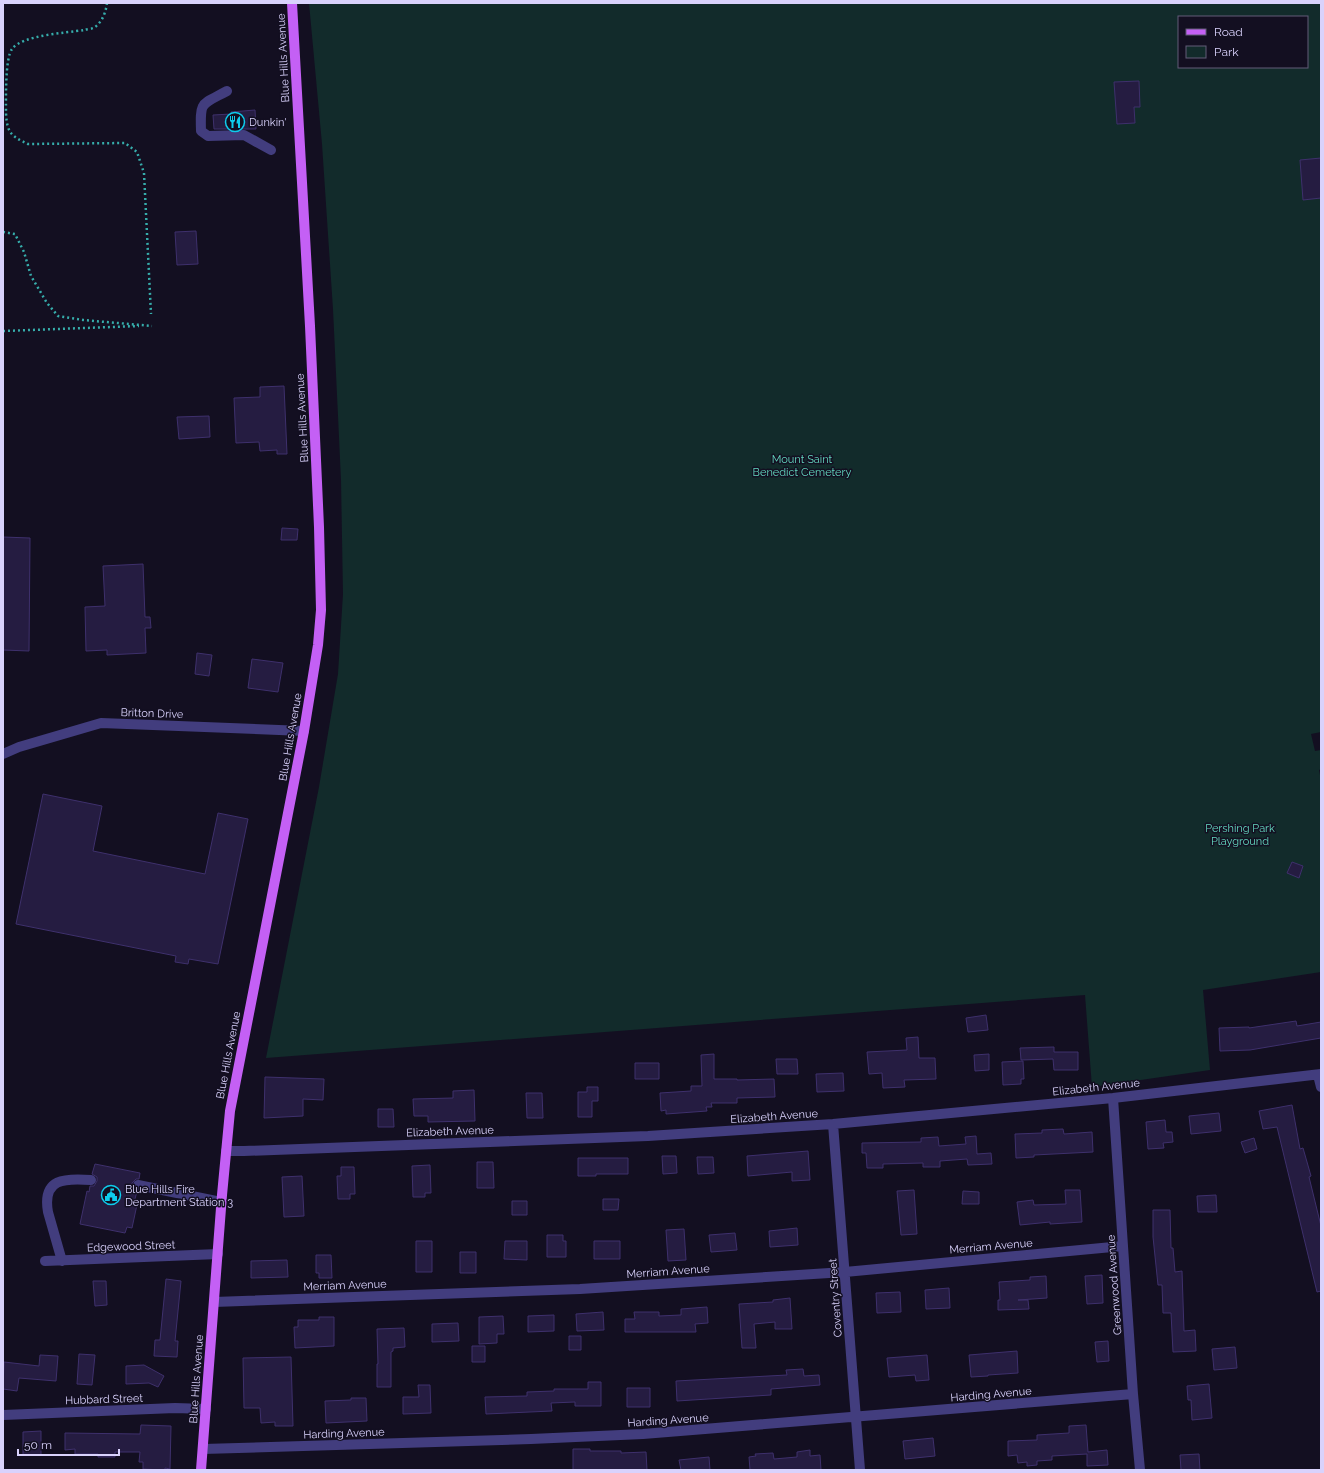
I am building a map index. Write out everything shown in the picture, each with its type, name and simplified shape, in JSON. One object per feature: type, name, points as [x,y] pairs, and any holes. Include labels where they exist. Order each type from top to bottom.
[{"type":"main road","name":"Blue Hills Avenue","points":[[201,1470],[221,1202],[230,1111],[304,731],[318,645],[321,610],[310,326],[292,3]]},
{"type":"street","points":[[227,91],[205,103],[200,110],[200,131],[208,136],[244,135],[271,150]]},
{"type":"street","name":"Britton Drive","points":[[3,754],[19,747],[101,723],[304,731]]},
{"type":"street","points":[[1320,1074],[1321,1087]]},
{"type":"street","name":"Elizabeth Avenue","points":[[226,1151],[648,1136],[833,1124],[1113,1098],[1320,1074]]},
{"type":"street","name":"Greenwood Avenue","points":[[1113,1098],[1133,1394],[1140,1470]]},
{"type":"street","name":"Coventry Street","points":[[833,1124],[860,1470]]},
{"type":"street","points":[[62,1261],[46,1205],[48,1193],[54,1184],[59,1181],[75,1179],[91,1180]]},
{"type":"street","points":[[138,1185],[221,1202]]},
{"type":"street","name":"Merriam Avenue","points":[[214,1302],[580,1289],[845,1272],[1123,1246]]},
{"type":"street","name":"Edgewood Street","points":[[45,1262],[218,1254]]},
{"type":"street","name":"Harding Avenue","points":[[203,1449],[643,1434],[1133,1394]]},
{"type":"street","name":"Hubbard Street","points":[[3,1415],[175,1408],[206,1409]]},
{"type":"path","points":[[107,3],[105,15],[95,27],[69,33],[38,36],[18,44],[11,50],[6,81],[6,125],[14,137],[28,144],[125,143],[136,152],[144,172],[151,314]]},
{"type":"path","points":[[3,232],[15,234],[24,252],[31,276],[47,303],[58,316],[83,320],[152,326],[3,331]]},
{"type":"green space","name":"Mount Saint Benedict Cemetery","points":[[309,3],[1321,3],[1321,732],[1311,734],[1315,751],[1321,750],[1321,769],[1319,770],[1321,780],[1321,972],[1203,990],[1210,1070],[1092,1087],[1085,995],[266,1058],[319,787],[338,674],[343,594],[341,480],[333,309],[322,144]]},
{"type":"building","points":[[1139,81],[1140,107],[1134,107],[1135,123],[1117,124],[1114,82]]},
{"type":"building","name":"Dunkin'","points":[[255,110],[256,129],[214,129],[213,115]]},
{"type":"building","points":[[1321,158],[1321,198],[1303,200],[1300,160]]},
{"type":"building","points":[[196,231],[198,264],[177,265],[175,232]]},
{"type":"building","points":[[284,386],[287,454],[277,454],[277,450],[260,451],[259,442],[236,443],[234,398],[260,397],[260,387]]},
{"type":"building","points":[[209,416],[210,437],[179,439],[177,417]]},
{"type":"building","points":[[282,528],[298,529],[297,540],[281,540]]},
{"type":"building","points":[[3,537],[30,538],[29,651],[3,650]]},
{"type":"building","points":[[143,564],[145,617],[150,617],[151,628],[145,628],[146,653],[107,655],[107,650],[86,651],[85,607],[105,606],[103,566]]},
{"type":"building","points":[[197,653],[212,655],[209,676],[195,674]]},
{"type":"building","points":[[252,659],[283,663],[278,692],[248,688]]},
{"type":"building","points":[[43,794],[102,806],[93,851],[205,874],[218,813],[248,819],[218,964],[189,959],[188,964],[175,962],[176,956],[16,924]]},
{"type":"building","points":[[1292,862],[1303,866],[1299,878],[1287,873]]},
{"type":"building","points":[[986,1015],[988,1030],[968,1032],[966,1018]]},
{"type":"building","points":[[1296,1021],[1297,1026],[1321,1022],[1321,1038],[1250,1050],[1220,1051],[1219,1028],[1249,1028]]},
{"type":"building","points":[[918,1037],[919,1058],[935,1058],[936,1079],[904,1080],[905,1087],[883,1088],[882,1073],[869,1074],[867,1052],[907,1050],[906,1038]]},
{"type":"building","points":[[1054,1047],[1054,1052],[1078,1052],[1078,1070],[1054,1070],[1053,1059],[1021,1060],[1020,1048]]},
{"type":"building","points":[[714,1054],[714,1079],[774,1079],[775,1097],[737,1098],[737,1103],[711,1103],[712,1107],[706,1107],[707,1111],[666,1114],[666,1110],[661,1111],[660,1093],[691,1091],[691,1086],[702,1086],[701,1055]]},
{"type":"building","points":[[989,1054],[989,1070],[975,1071],[974,1055]]},
{"type":"building","points":[[776,1059],[797,1059],[798,1074],[777,1074]]},
{"type":"building","points":[[1023,1061],[1024,1079],[1021,1079],[1021,1084],[1003,1085],[1002,1062]]},
{"type":"building","points":[[635,1063],[659,1063],[659,1079],[635,1079]]},
{"type":"building","points":[[843,1073],[844,1091],[817,1092],[816,1074]]},
{"type":"building","points":[[265,1077],[324,1079],[323,1100],[303,1099],[303,1116],[264,1118]]},
{"type":"building","points":[[587,1087],[598,1087],[598,1101],[592,1101],[592,1117],[578,1117],[578,1092],[587,1092]]},
{"type":"building","points":[[474,1090],[475,1121],[428,1122],[428,1116],[414,1116],[413,1099],[453,1098],[453,1091]]},
{"type":"building","points":[[526,1093],[542,1093],[543,1118],[527,1118]]},
{"type":"building","points":[[1292,1105],[1300,1149],[1303,1148],[1311,1176],[1309,1177],[1321,1226],[1321,1291],[1317,1292],[1277,1127],[1263,1129],[1259,1111]]},
{"type":"building","points":[[378,1109],[393,1109],[394,1127],[378,1127]]},
{"type":"building","points":[[1219,1113],[1221,1131],[1191,1134],[1189,1116]]},
{"type":"building","points":[[1165,1120],[1166,1132],[1172,1132],[1173,1142],[1163,1143],[1164,1148],[1148,1149],[1146,1122]]},
{"type":"building","points":[[1063,1129],[1064,1134],[1092,1132],[1093,1152],[1034,1155],[1034,1157],[1016,1158],[1015,1134],[1042,1133],[1042,1130]]},
{"type":"building","points":[[976,1136],[977,1154],[991,1153],[992,1164],[968,1165],[967,1159],[940,1161],[940,1167],[923,1167],[923,1163],[883,1164],[883,1168],[867,1168],[866,1153],[862,1153],[862,1143],[921,1142],[921,1138],[938,1137],[939,1146],[966,1144],[965,1137]]},
{"type":"building","points":[[1254,1138],[1257,1149],[1245,1153],[1241,1142]]},
{"type":"building","points":[[808,1151],[810,1180],[792,1181],[792,1172],[748,1176],[747,1156]]},
{"type":"building","points":[[662,1156],[676,1156],[677,1173],[663,1174]]},
{"type":"building","points":[[697,1157],[713,1157],[714,1173],[698,1174]]},
{"type":"building","points":[[578,1158],[628,1158],[628,1174],[596,1174],[596,1176],[578,1176]]},
{"type":"building","points":[[477,1162],[493,1162],[494,1188],[477,1188]]},
{"type":"building","name":"Blue Hills Fire Department Station 3","points":[[95,1164],[140,1173],[139,1179],[136,1179],[132,1183],[132,1187],[137,1191],[135,1199],[138,1200],[132,1228],[127,1227],[125,1233],[80,1224],[87,1191],[89,1192],[90,1186],[94,1186],[97,1181],[97,1177],[92,1174]]},
{"type":"building","points":[[430,1165],[431,1193],[425,1193],[425,1197],[413,1197],[412,1166]]},
{"type":"building","points":[[341,1167],[354,1167],[355,1194],[350,1194],[350,1199],[338,1199],[337,1176],[341,1176]]},
{"type":"building","points":[[302,1176],[304,1216],[284,1217],[282,1177]]},
{"type":"building","points":[[914,1190],[917,1234],[901,1235],[897,1191]]},
{"type":"building","points":[[1065,1190],[1080,1190],[1082,1222],[1050,1224],[1050,1222],[1020,1225],[1017,1202],[1033,1200],[1034,1205],[1066,1204]]},
{"type":"building","points":[[963,1191],[979,1192],[979,1204],[962,1204]]},
{"type":"building","points":[[1216,1195],[1217,1212],[1198,1212],[1197,1196]]},
{"type":"building","points":[[603,1199],[619,1199],[618,1210],[603,1210]]},
{"type":"building","points":[[512,1201],[527,1201],[527,1215],[512,1215]]},
{"type":"building","points":[[1153,1210],[1170,1210],[1171,1248],[1173,1248],[1175,1272],[1182,1271],[1184,1331],[1195,1330],[1196,1351],[1173,1352],[1171,1313],[1163,1313],[1162,1285],[1158,1285],[1153,1237]]},
{"type":"building","points":[[797,1228],[798,1245],[770,1247],[769,1231]]},
{"type":"building","points":[[684,1229],[686,1260],[668,1261],[666,1230]]},
{"type":"building","points":[[735,1233],[737,1250],[711,1252],[709,1235]]},
{"type":"building","points":[[547,1235],[563,1235],[563,1241],[566,1241],[566,1257],[547,1257]]},
{"type":"building","points":[[416,1241],[432,1241],[432,1272],[416,1272]]},
{"type":"building","points":[[505,1241],[527,1241],[527,1260],[504,1259]]},
{"type":"building","points":[[594,1241],[620,1241],[620,1259],[594,1259]]},
{"type":"building","points":[[460,1252],[476,1252],[476,1273],[460,1273]]},
{"type":"building","points":[[316,1255],[331,1255],[332,1278],[319,1278],[319,1273],[316,1273]]},
{"type":"building","points":[[287,1260],[288,1277],[251,1278],[251,1261]]},
{"type":"building","points":[[1102,1275],[1103,1303],[1087,1304],[1085,1276]]},
{"type":"building","points":[[1046,1276],[1047,1298],[1018,1300],[1028,1300],[1029,1309],[998,1310],[998,1300],[1000,1300],[999,1282],[1030,1280],[1030,1277]]},
{"type":"building","points":[[166,1279],[181,1281],[175,1341],[178,1341],[177,1357],[154,1356],[155,1340],[160,1340]]},
{"type":"building","points":[[93,1281],[106,1281],[107,1305],[95,1306]]},
{"type":"building","points":[[949,1288],[950,1308],[926,1309],[925,1290]]},
{"type":"building","points":[[900,1292],[901,1312],[877,1313],[876,1293]]},
{"type":"building","points":[[790,1298],[792,1329],[775,1329],[775,1322],[754,1324],[756,1348],[742,1348],[739,1304],[773,1302],[773,1300]]},
{"type":"building","points":[[707,1307],[708,1323],[695,1324],[696,1332],[625,1332],[625,1319],[635,1319],[634,1312],[659,1312],[659,1316],[681,1315],[681,1309]]},
{"type":"building","points":[[603,1312],[604,1330],[577,1331],[576,1314]]},
{"type":"building","points":[[554,1315],[554,1331],[528,1332],[528,1316]]},
{"type":"building","points":[[503,1316],[504,1334],[497,1334],[497,1343],[479,1344],[479,1317]]},
{"type":"building","points":[[319,1317],[334,1317],[334,1346],[295,1348],[294,1327],[298,1327],[298,1320],[319,1320]]},
{"type":"building","points":[[458,1323],[459,1341],[432,1342],[432,1324]]},
{"type":"building","points":[[404,1328],[405,1347],[393,1348],[393,1351],[391,1352],[391,1387],[377,1387],[377,1329]]},
{"type":"building","points":[[569,1336],[581,1336],[581,1350],[569,1350]]},
{"type":"building","points":[[1108,1341],[1109,1361],[1097,1362],[1095,1342]]},
{"type":"building","points":[[472,1346],[485,1346],[485,1362],[472,1362]]},
{"type":"building","points":[[1235,1347],[1237,1368],[1214,1370],[1212,1349]]},
{"type":"building","points":[[1017,1351],[1018,1373],[971,1377],[969,1355]]},
{"type":"building","points":[[79,1354],[95,1355],[92,1385],[77,1384]]},
{"type":"building","points":[[40,1355],[58,1356],[56,1381],[19,1378],[17,1391],[3,1389],[4,1362],[39,1366]]},
{"type":"building","points":[[927,1355],[929,1380],[916,1381],[915,1375],[889,1377],[887,1358]]},
{"type":"building","points":[[291,1357],[293,1426],[275,1426],[275,1422],[261,1423],[260,1408],[244,1408],[243,1358]]},
{"type":"building","points":[[144,1365],[164,1376],[158,1387],[149,1383],[126,1384],[126,1366]]},
{"type":"building","points":[[803,1369],[804,1376],[819,1375],[820,1385],[771,1389],[771,1395],[677,1401],[676,1381],[787,1375],[786,1370]]},
{"type":"building","points":[[588,1382],[601,1382],[601,1406],[575,1406],[575,1402],[551,1403],[552,1411],[486,1414],[485,1397],[527,1396],[527,1392],[554,1391],[554,1389],[588,1389]]},
{"type":"building","points":[[1209,1384],[1212,1418],[1192,1420],[1191,1400],[1188,1400],[1187,1386]]},
{"type":"building","points":[[418,1385],[430,1385],[431,1413],[403,1414],[403,1397],[419,1397]]},
{"type":"building","points":[[627,1388],[650,1388],[650,1407],[627,1407]]},
{"type":"building","points":[[351,1398],[366,1398],[367,1421],[326,1423],[325,1401],[351,1400]]},
{"type":"building","points":[[141,1425],[171,1426],[170,1469],[143,1469],[143,1462],[139,1462],[140,1452],[115,1452],[115,1457],[98,1457],[98,1454],[75,1454],[75,1449],[65,1450],[65,1433],[140,1434]]},
{"type":"building","points":[[1086,1425],[1088,1452],[1107,1450],[1108,1465],[1087,1466],[1087,1454],[1052,1456],[1052,1460],[1037,1461],[1037,1465],[1027,1466],[1027,1462],[1018,1463],[1017,1455],[1008,1456],[1008,1441],[1037,1440],[1037,1435],[1069,1433],[1069,1426]]},
{"type":"building","points":[[41,1431],[41,1455],[23,1455],[23,1432]]},
{"type":"building","points":[[933,1438],[935,1456],[905,1459],[903,1441]]},
{"type":"building","points":[[573,1449],[590,1449],[590,1451],[621,1451],[621,1453],[646,1452],[647,1470],[573,1470]]},
{"type":"building","points":[[810,1450],[810,1456],[820,1455],[821,1470],[750,1470],[749,1457],[756,1456],[755,1454],[773,1453],[774,1459],[797,1457],[797,1452]]},
{"type":"building","points":[[1199,1454],[1200,1470],[1181,1470],[1180,1455]]},
{"type":"building","points":[[709,1457],[710,1470],[681,1470],[679,1460]]},
{"type":"place","name":"Dunkin'","points":[[235,122]]},
{"type":"place","name":"Blue Hills Fire Department Station 3","points":[[111,1195]]},
{"type":"park label","name":"Pershing Park Playground","points":[[1240,834]]}]
